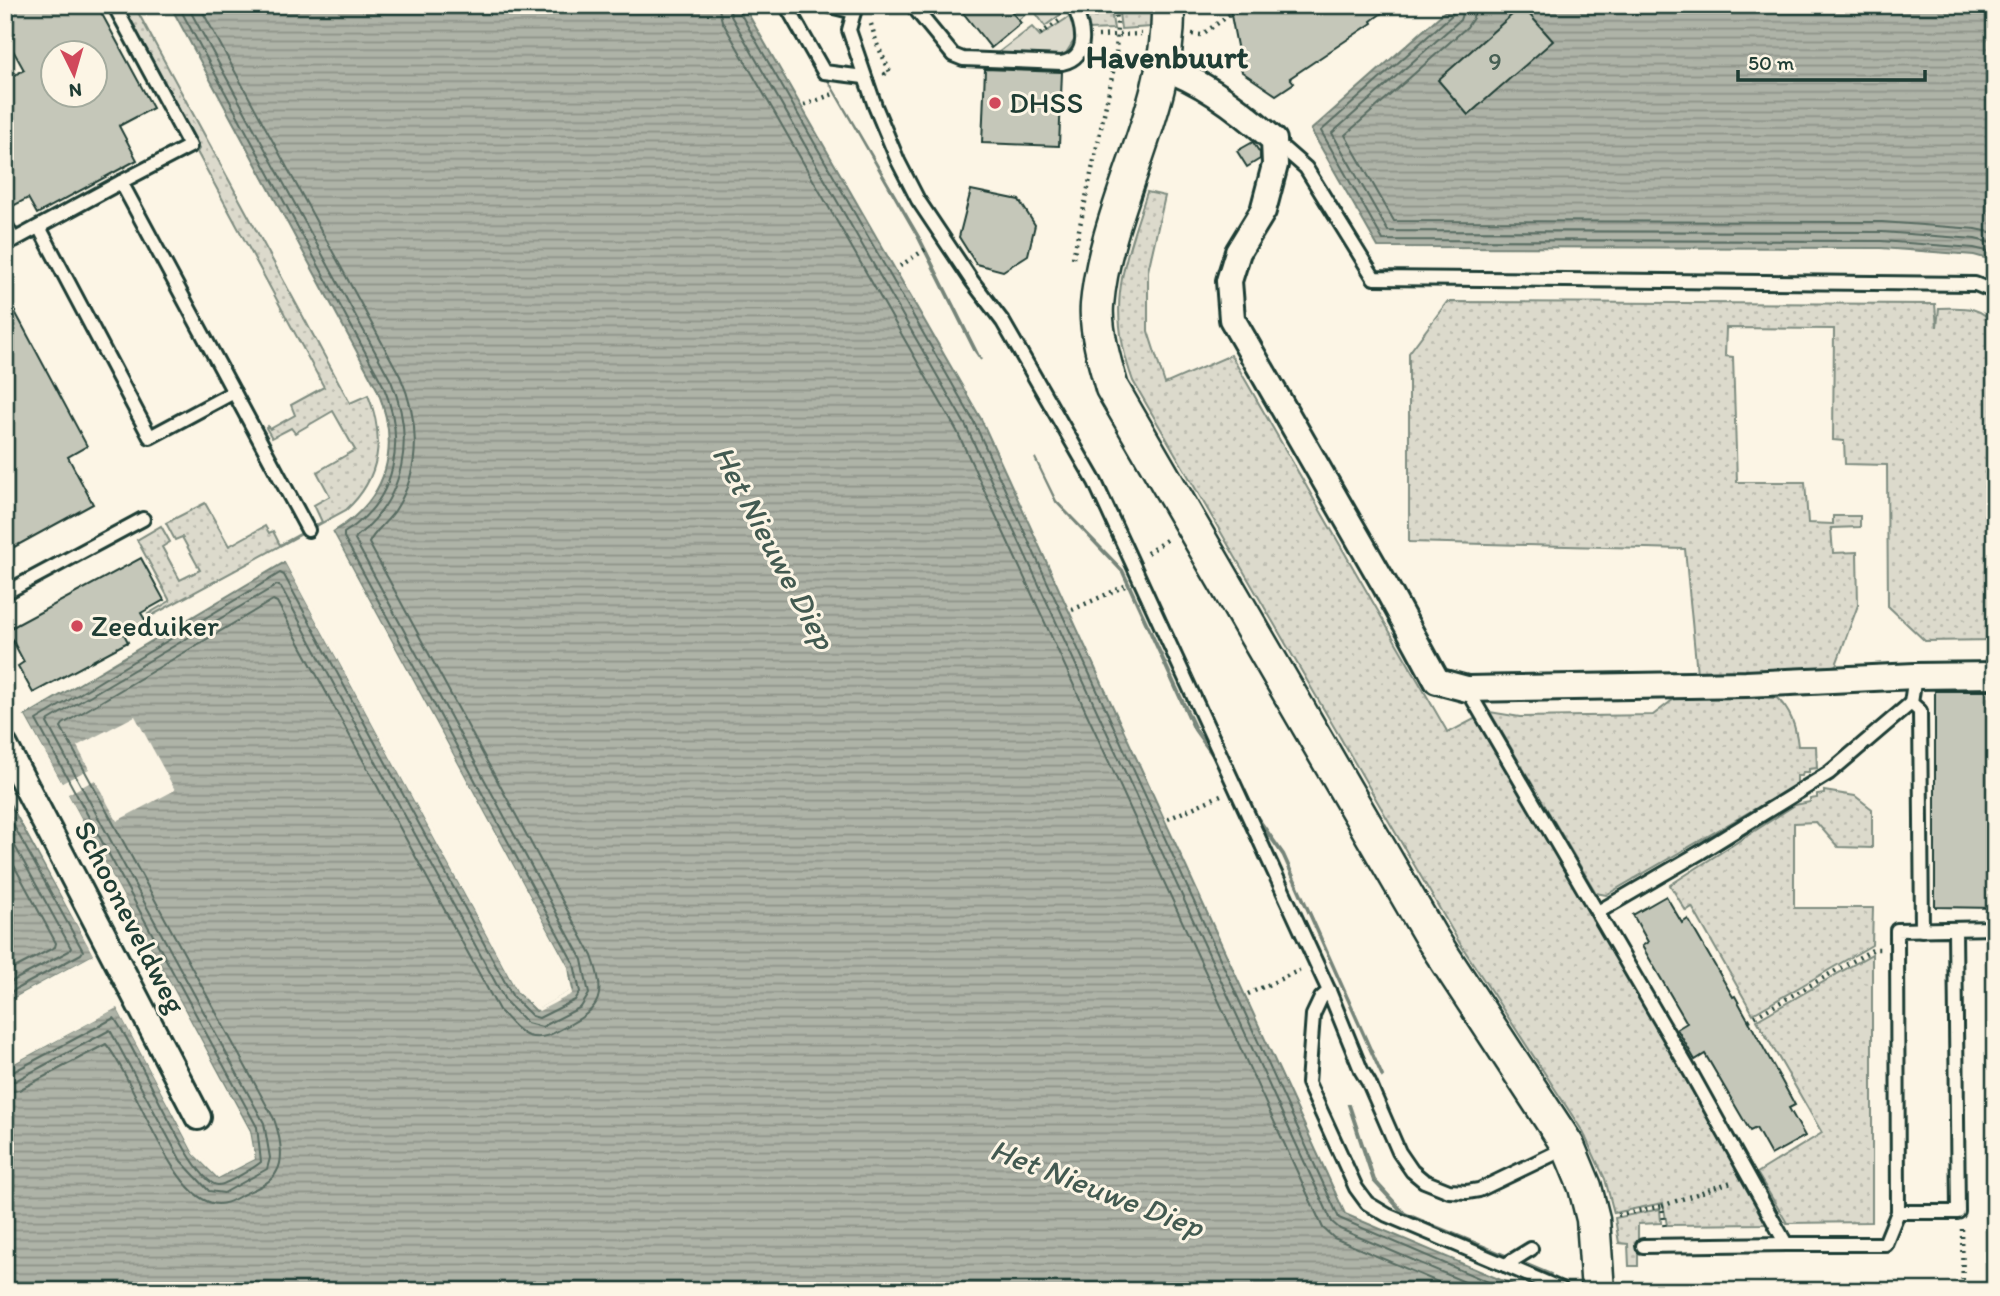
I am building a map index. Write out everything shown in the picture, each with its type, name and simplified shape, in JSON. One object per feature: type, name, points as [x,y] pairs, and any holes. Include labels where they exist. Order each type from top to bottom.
[{"type":"street","points":[[1168,5],[1168,33],[1163,68],[1106,255],[1097,307],[1104,360],[1112,388],[1431,937],[1568,1146],[1585,1187],[1593,1219],[1598,1291]]},
{"type":"street","points":[[1163,68],[1177,73],[1214,95],[1249,118],[1274,140],[1275,166],[1263,211],[1238,252],[1229,281],[1232,319],[1380,575],[1437,681],[1467,689],[1746,684],[1995,675]]},
{"type":"street","name":"Schooneveldweg","points":[[5,746],[198,1117]]},
{"type":"lane","points":[[5,224],[14,240],[190,146],[114,5]]},
{"type":"lane","points":[[826,5],[855,9],[849,30],[898,161],[918,200],[1003,322],[1096,482],[1329,991],[1398,1152],[1412,1171],[1424,1181],[1449,1191],[1479,1190],[1568,1146]]},
{"type":"lane","points":[[912,5],[953,55],[963,59],[1068,62],[1075,57],[1083,43],[1080,21],[1073,5]]},
{"type":"lane","points":[[792,7],[824,72],[864,76]]},
{"type":"lane","points":[[1274,140],[1306,168],[1374,278],[1975,284],[1995,292]]},
{"type":"lane","points":[[121,183],[308,530]]},
{"type":"lane","points":[[39,227],[150,437],[234,392]]},
{"type":"lane","points":[[5,593],[143,519]]},
{"type":"lane","points":[[1598,912],[1829,773],[1911,703],[1915,676]]},
{"type":"lane","points":[[1467,689],[1598,912],[1786,1244]]},
{"type":"lane","points":[[1911,703],[1920,711],[1922,930]]},
{"type":"lane","points":[[1643,1246],[1885,1244],[1898,1212],[1897,930],[1995,928]]},
{"type":"lane","points":[[1898,1212],[1958,1212],[1955,929]]},
{"type":"lane","points":[[1329,991],[1321,998],[1313,1015],[1308,1083],[1356,1188],[1367,1203],[1387,1215],[1561,1289]]},
{"type":"lane","points":[[1505,1265],[1531,1249]]},
{"type":"path","points":[[1210,28],[1246,6]]},
{"type":"path","points":[[870,20],[887,66]]},
{"type":"path","points":[[1113,35],[1121,34]]},
{"type":"path","points":[[1146,553],[1168,539]]},
{"type":"path","points":[[1072,610],[1139,579]]},
{"type":"path","points":[[1168,819],[1237,788]]},
{"type":"path","points":[[1749,1020],[1874,949],[1897,949]]},
{"type":"path","points":[[1248,994],[1316,963]]},
{"type":"path","points":[[1614,1216],[1662,1206],[1748,1175]]},
{"type":"path","points":[[1662,1206],[1665,1246]]},
{"type":"path","points":[[1958,1212],[1962,1221],[1963,1291]]},
{"type":"shaded area","points":[[122,5],[134,5],[350,403],[368,395],[377,426],[378,441],[373,471],[367,484],[346,510],[149,617],[148,614],[170,601],[137,540],[161,526],[170,542],[162,547],[180,580],[200,570],[182,537],[175,540],[166,523],[205,503],[229,546],[265,526],[269,533],[273,531],[280,545],[322,522],[314,505],[330,496],[317,472],[355,450],[333,411],[295,433],[291,428],[272,438],[266,428],[268,426],[270,429],[295,415],[291,405],[324,387],[197,152],[199,149]]},
{"type":"shaded area","points":[[1006,5],[1066,5],[1068,9],[1045,26],[1033,9],[1018,20]]},
{"type":"shaded area","points":[[1080,5],[1110,5],[1114,29],[1088,30]]},
{"type":"shaded area","points":[[1118,5],[1151,5],[1151,27],[1121,29]]},
{"type":"shaded area","points":[[1072,15],[1075,39],[1066,53],[1056,57],[995,55],[1032,27],[1040,36]]},
{"type":"shaded area","points":[[1147,192],[1165,196],[1148,271],[1148,331],[1165,384],[1231,355],[1448,733],[1476,718],[1686,1076],[1767,1224],[1667,1225],[1663,1203],[1614,1213],[1605,1179],[1583,1132],[1459,942],[1133,381],[1120,329],[1119,307],[1125,264]]},
{"type":"shaded area","points":[[1447,302],[1935,304],[1937,327],[1939,308],[1963,308],[1982,313],[1995,325],[1995,640],[1925,641],[1888,606],[1887,465],[1845,464],[1844,441],[1833,440],[1834,329],[1726,328],[1725,356],[1733,357],[1737,482],[1805,482],[1808,523],[1833,524],[1833,516],[1860,516],[1860,527],[1831,528],[1833,553],[1857,552],[1858,605],[1836,665],[1814,673],[1697,673],[1685,549],[1409,542],[1409,353]]},
{"type":"shaded area","points":[[1678,696],[1777,698],[1792,720],[1798,746],[1816,746],[1817,768],[1803,772],[1802,776],[1797,776],[1797,783],[1791,788],[1606,895],[1596,893],[1490,712],[1520,717],[1653,715]]},
{"type":"shaded area","points":[[1824,791],[1855,796],[1872,809],[1872,848],[1838,847],[1816,822],[1794,823],[1794,908],[1873,908],[1872,945],[1753,1014],[1692,907],[1686,911],[1670,885],[1795,805],[1810,802],[1810,799],[1817,798],[1817,795],[1824,794]]},
{"type":"shaded area","points":[[1872,954],[1872,1222],[1787,1223],[1757,1173],[1822,1133],[1757,1020]]},
{"type":"shaded area","points":[[1660,1209],[1661,1223],[1638,1224],[1638,1266],[1629,1266],[1628,1244],[1619,1243],[1615,1218]]},
{"type":"water","name":"Het Nieuwe Diep","points":[[170,5],[743,5],[981,419],[1345,1214],[1527,1291],[5,1291],[5,1068],[117,1007],[194,1154],[218,1178],[255,1159],[250,1130],[25,716],[285,562],[518,993],[536,1011],[573,990],[568,967],[333,532],[352,519],[378,488],[388,451],[384,410],[377,389]]},
{"type":"water","points":[[1452,5],[1995,5],[1995,261],[1974,255],[1881,248],[1378,247],[1311,130]]},
{"type":"water","points":[[818,63],[921,240],[981,360],[917,236]]},
{"type":"water","points":[[1035,458],[1056,501],[1123,570],[1196,729],[1284,854],[1382,1077],[1283,856],[1194,730],[1122,572],[1056,502]]},
{"type":"water","points":[[5,795],[94,955],[5,1003]]},
{"type":"water","points":[[1992,951],[1995,951],[1995,1291],[1990,1291],[1993,1287]]},
{"type":"water","points":[[1348,1105],[1375,1180],[1405,1213],[1551,1274],[1550,1276],[1404,1215],[1373,1181]]},
{"type":"pier","points":[[331,529],[568,967],[572,994],[539,1011],[518,993],[283,559],[288,560],[521,991],[539,1008],[569,991],[565,969],[330,534]]},
{"type":"pier","points":[[25,716],[62,783],[89,769],[77,746],[135,716],[175,790],[117,821],[95,780],[68,794],[250,1131],[255,1159],[218,1178],[194,1154],[117,1008],[5,1068],[5,1064],[119,1004],[197,1152],[219,1174],[251,1157],[247,1132],[22,718]]},
{"type":"pier","points":[[5,792],[8,793],[97,955],[95,959],[5,1006],[5,1003],[93,955]]},
{"type":"building","points":[[5,5],[97,5],[153,108],[119,126],[137,160],[37,214],[28,198],[11,207],[5,196],[5,80],[24,70],[5,36]]},
{"type":"building","points":[[957,5],[1006,5],[1021,23],[991,48]]},
{"type":"building","points":[[1229,5],[1393,5],[1371,21],[1372,23],[1290,78],[1294,83],[1276,95],[1242,72]]},
{"type":"building","points":[[1522,6],[1553,41],[1468,115],[1438,80]]},
{"type":"building","points":[[985,69],[1062,72],[1059,146],[982,143]]},
{"type":"building","points":[[1253,142],[1260,153],[1260,159],[1247,167],[1237,151]]},
{"type":"building","points":[[971,190],[1019,200],[1035,225],[1028,255],[1003,271],[976,264],[959,237]]},
{"type":"building","points":[[5,293],[87,446],[68,457],[93,504],[5,552]]},
{"type":"building","name":"Zeeduiker","points":[[141,558],[164,600],[141,613],[147,623],[124,634],[128,642],[33,693],[18,666],[24,662],[7,630]]},
{"type":"building","points":[[1935,691],[1995,691],[1995,908],[1935,907]]},
{"type":"building","points":[[1666,896],[1682,923],[1688,919],[1733,997],[1735,996],[1795,1105],[1789,1108],[1805,1136],[1771,1155],[1756,1128],[1750,1131],[1705,1054],[1695,1060],[1677,1029],[1687,1023],[1642,946],[1648,942],[1633,915]]},
{"type":"place","name":"DHSS","points":[[995,103]]},
{"type":"place","name":"Zeeduiker","points":[[77,626]]},
{"type":"district","name":"Havenbuurt","points":[[1167,57]]}]
